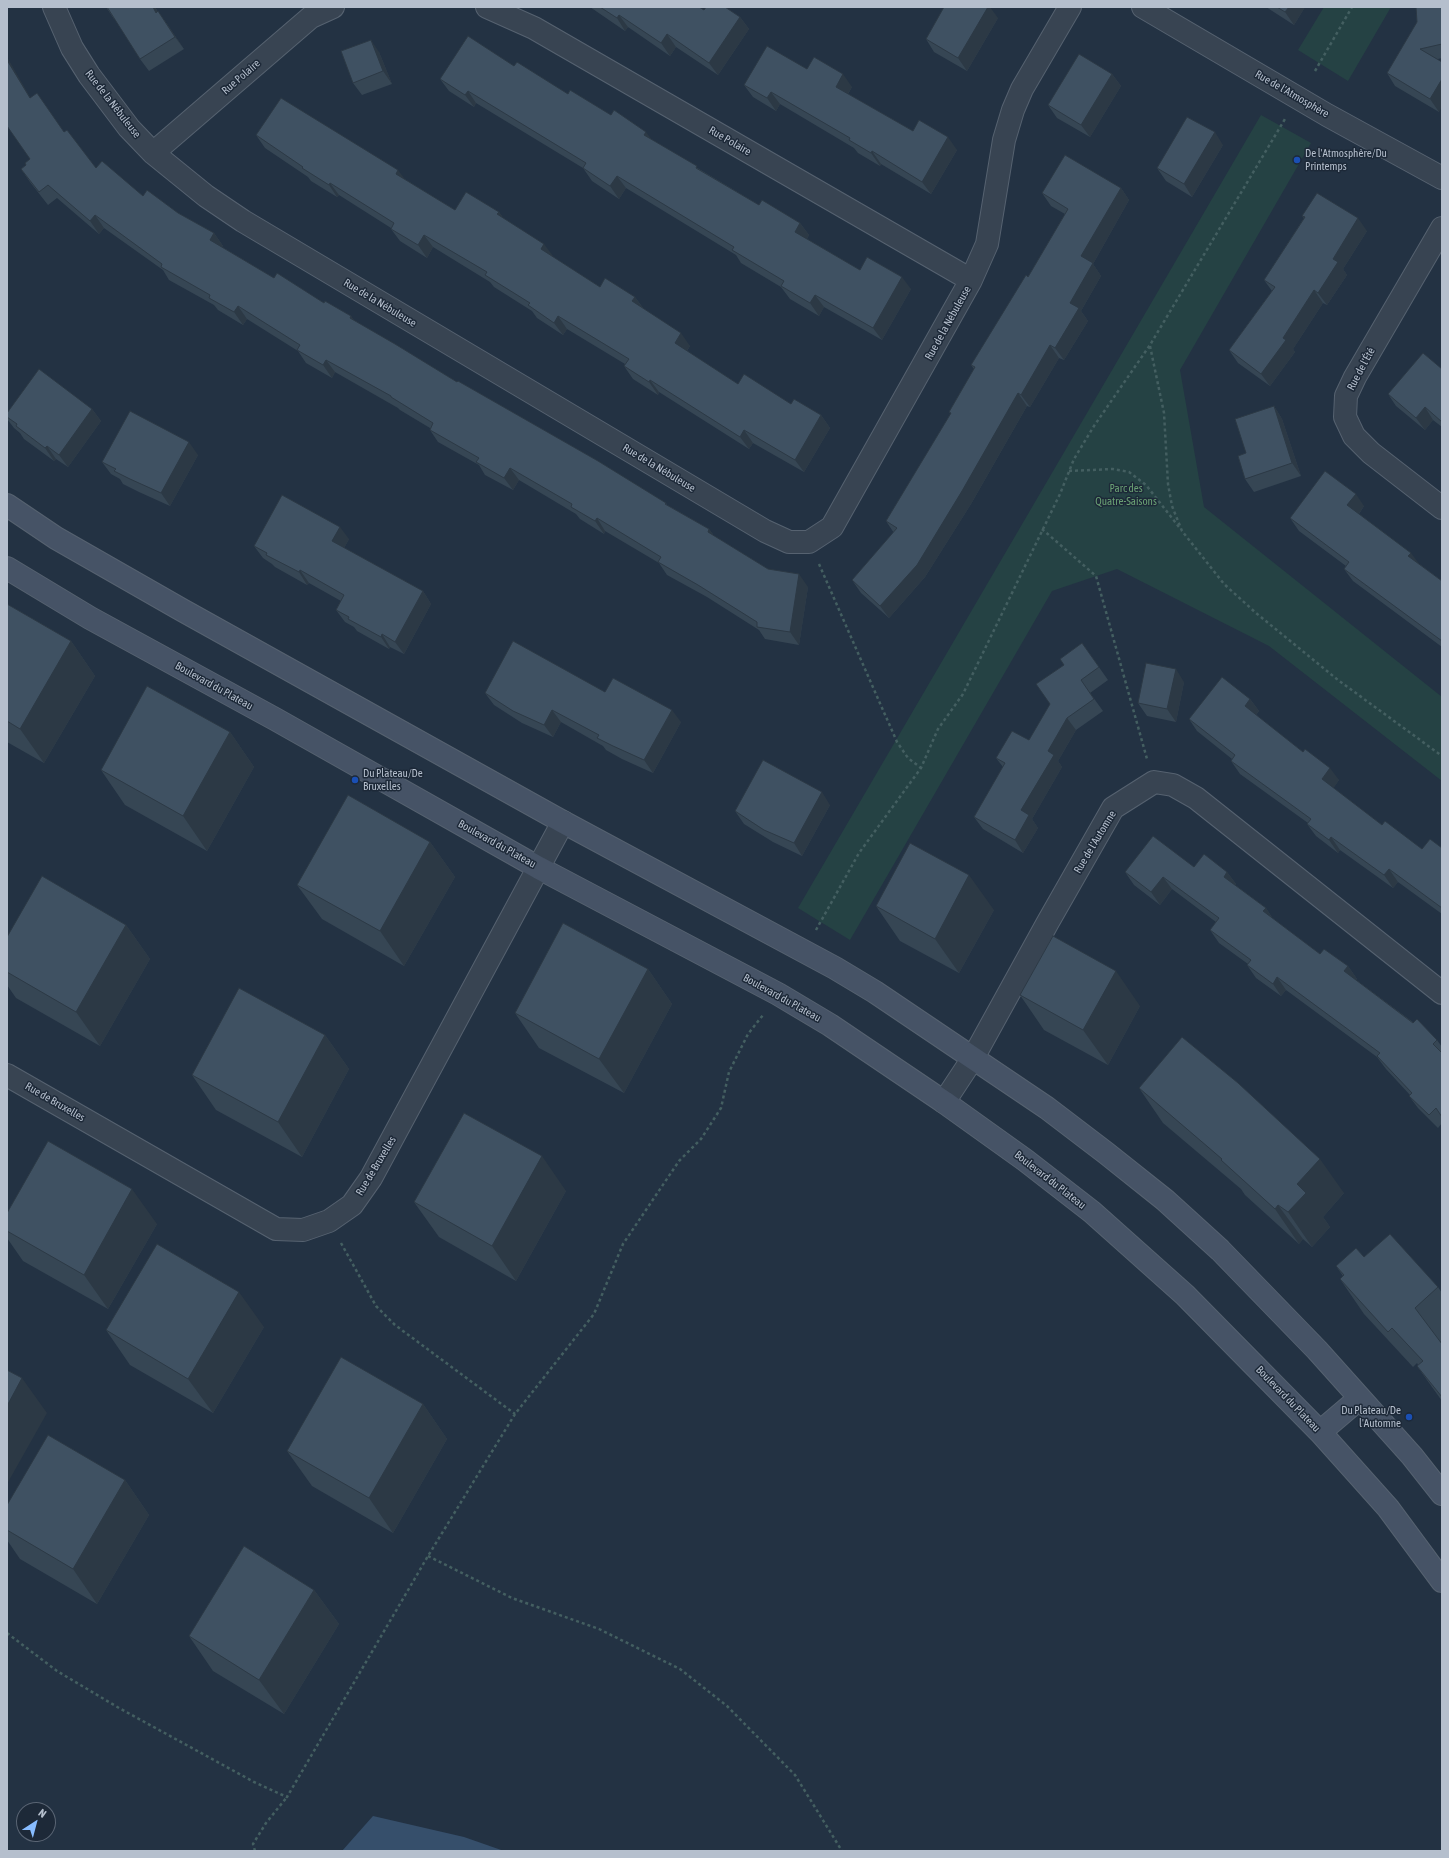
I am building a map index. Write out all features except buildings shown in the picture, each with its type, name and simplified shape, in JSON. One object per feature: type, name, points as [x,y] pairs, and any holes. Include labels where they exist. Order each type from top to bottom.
[{"type":"main road","points":[[7,505],[56,538],[182,610],[563,822],[835,968],[875,992],[1046,1108],[1165,1200],[1220,1250],[1274,1305],[1360,1398],[1412,1456],[1442,1494]]},
{"type":"main road","name":"Boulevard du Plateau","points":[[7,568],[90,618],[275,719],[539,868],[778,994],[830,1025],[944,1102],[1025,1160],[1092,1212],[1185,1295],[1320,1432],[1388,1508],[1442,1581]]},
{"type":"main road","points":[[1320,1432],[1360,1398]]},
{"type":"street","name":"Rue de la Nébuleuse","points":[[54,7],[72,48],[89,75],[129,128],[153,153],[206,196],[243,221],[765,531],[789,542],[809,542],[832,527],[971,280],[987,244],[1004,140],[1013,110],[1022,89],[1070,7]]},
{"type":"street","name":"Rue Polaire","points":[[153,153],[311,17],[333,7]]},
{"type":"street","name":"Rue Polaire","points":[[487,7],[534,28],[971,280]]},
{"type":"street","name":"Rue de l'Atmosphère","points":[[1144,7],[1327,115],[1442,178]]},
{"type":"street","name":"Rue de l'Été","points":[[1442,228],[1355,377],[1346,396],[1345,417],[1354,436],[1371,453],[1442,508]]},
{"type":"street","points":[[1154,782],[1173,784],[1196,798],[1442,993]]},
{"type":"street","name":"Rue de l'Automne","points":[[944,1102],[973,1058],[1113,808],[1154,782]]},
{"type":"street","name":"Rue de Bruxelles","points":[[7,1075],[276,1229],[304,1230],[329,1221],[352,1205],[371,1178],[563,822]]},
{"type":"path","points":[[1315,71],[1352,7]]},
{"type":"path","points":[[815,932],[859,853],[921,768],[938,729],[963,694],[1060,494],[1069,471],[1094,426],[1150,345],[1287,116]]},
{"type":"path","points":[[1150,345],[1164,412],[1171,499],[1182,531]]},
{"type":"path","points":[[1069,471],[1113,469],[1129,472],[1146,485],[1224,584],[1256,613],[1338,680],[1442,756]]},
{"type":"path","points":[[1042,529],[1096,576],[1154,782]]},
{"type":"path","points":[[809,542],[897,742],[908,758],[921,768]]},
{"type":"path","points":[[255,1851],[254,1844],[266,1823],[287,1797],[428,1556],[515,1414],[594,1314],[623,1244],[679,1161],[701,1139],[721,1108],[729,1072],[748,1034],[767,1010]]},
{"type":"path","points":[[329,1221],[376,1306],[395,1325],[515,1414]]},
{"type":"path","points":[[428,1556],[512,1598],[599,1630],[680,1669],[727,1706],[795,1775],[842,1851]]},
{"type":"path","points":[[7,1632],[57,1671],[119,1708],[254,1782],[287,1797]]},
{"type":"green space","points":[[1324,7],[1391,7],[1348,81],[1298,50]]},
{"type":"green space","name":"Parc des Quatre-Saisons","points":[[1261,115],[1311,143],[1180,370],[1204,507],[1442,697],[1442,781],[1269,646],[1117,569],[1052,591],[850,940],[798,908]]},
{"type":"water","points":[[373,1816],[464,1837],[504,1851],[342,1851]]},
{"type":"place","name":"De l'Atmosphère/Du Printemps","points":[[1297,160]]},
{"type":"place","name":"Du Plateau/De Bruxelles","points":[[355,780]]},
{"type":"place","name":"Du Plateau/De l'Automne","points":[[1409,1417]]}]
